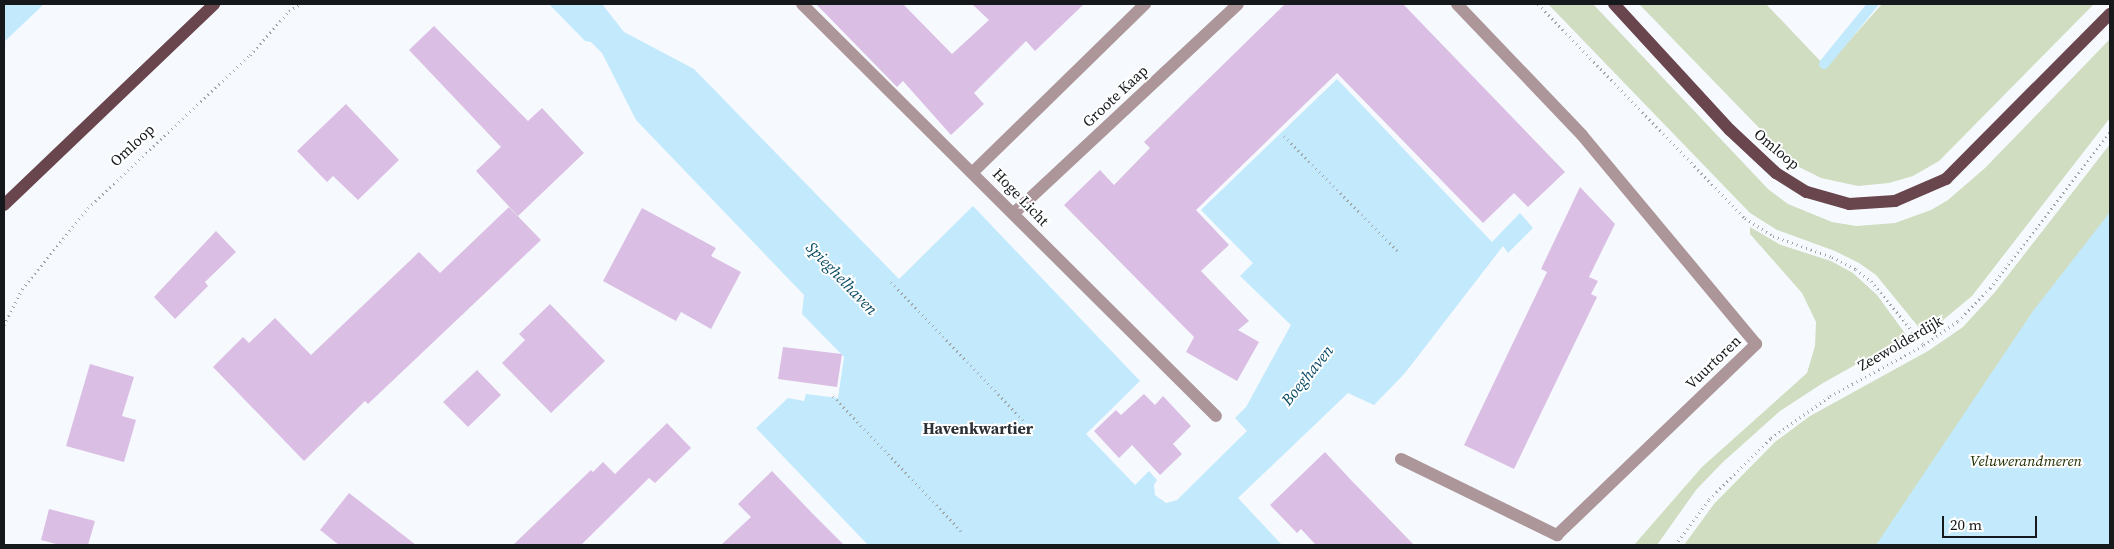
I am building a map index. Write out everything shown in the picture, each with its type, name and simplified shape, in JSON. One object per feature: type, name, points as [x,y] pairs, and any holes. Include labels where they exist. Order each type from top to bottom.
[{"type":"main road","points":[[4,205],[214,4]]},
{"type":"main road","name":"Omloop","points":[[1614,4],[1730,130],[1776,172],[1807,192],[1849,204],[1895,201],[1946,178],[2110,14]]},
{"type":"street","name":"Hoge Licht","points":[[802,4],[974,171],[1134,337],[1216,416]]},
{"type":"street","points":[[974,171],[1146,4]]},
{"type":"street","name":"Groote Kaap","points":[[1014,213],[1238,4]]},
{"type":"street","name":"Vuurtoren","points":[[1401,459],[1557,535],[1756,344],[1582,135],[1457,4]]},
{"type":"path","name":"Omloop","points":[[4,325],[22,290],[88,208],[250,55],[289,11],[300,4]]},
{"type":"path","points":[[1538,4],[1745,218],[1773,236],[1832,257],[1856,269],[1871,281],[1924,345]]},
{"type":"path","name":"Zeewolderdijk","points":[[1675,545],[1709,499],[1771,438],[1830,396],[1950,329],[1990,288],[2110,132]]},
{"type":"path","points":[[1284,136],[1397,250]]},
{"type":"path","points":[[891,282],[1023,420]]},
{"type":"path","points":[[833,396],[964,534]]},
{"type":"green space","points":[[1548,4],[1593,4],[1768,189],[1788,204],[1832,222],[1856,226],[1895,223],[1931,210],[1948,200],[1985,168],[2110,39],[2110,118],[1972,296],[1925,335],[1876,275],[1859,263],[1835,251],[1777,230],[1750,213]]},
{"type":"green space","points":[[1639,4],[1766,4],[1826,67],[1882,4],[2094,4],[1939,161],[1913,176],[1889,183],[1858,186],[1821,178],[1795,165]]},
{"type":"green space","points":[[2110,144],[2110,545],[1684,545],[1714,504],[1775,442],[1810,416],[1928,351],[1963,327],[1995,292]]},
{"type":"green space","points":[[1750,227],[1781,245],[1831,261],[1853,273],[1877,295],[1907,336],[1823,383],[1780,411],[1722,463],[1696,490],[1657,545],[1634,545],[1702,467],[1807,373],[1815,346],[1816,322],[1802,293],[1750,234]]},
{"type":"water","points":[[4,4],[44,4],[4,42]]},
{"type":"water","points":[[549,4],[602,4],[624,32],[694,69],[899,279],[973,206],[1140,381],[1086,434],[1135,485],[1149,471],[1157,480],[1154,485],[1155,495],[1166,503],[1177,500],[1247,431],[1235,418],[1246,407],[1291,325],[1240,276],[1253,263],[1201,210],[1337,79],[1492,242],[1520,213],[1533,228],[1508,253],[1503,246],[1405,373],[1374,405],[1348,393],[1238,498],[1282,545],[868,545],[756,428],[788,398],[804,401],[806,394],[838,398],[844,357],[802,314],[804,295],[636,120],[602,53],[591,42],[585,41]]},
{"type":"water","name":"Veluwerandmeren","points":[[2110,212],[2110,545],[1876,545],[2033,311]]},
{"type":"building","points":[[816,4],[903,4],[952,54],[989,20],[972,4],[1084,4],[1035,51],[1026,41],[974,93],[984,104],[951,135],[903,81],[897,87]]},
{"type":"building","points":[[1285,4],[1403,4],[1565,172],[1528,207],[1514,193],[1483,223],[1337,73],[1196,210],[1229,245],[1201,271],[1249,321],[1238,330],[1259,342],[1237,381],[1186,352],[1194,337],[1064,205],[1100,170],[1114,185],[1150,148],[1144,142]]},
{"type":"building","points":[[434,26],[528,121],[542,108],[584,153],[518,216],[476,171],[501,147],[409,50]]},
{"type":"building","points":[[346,104],[399,160],[358,200],[333,176],[327,182],[297,151]]},
{"type":"building","points":[[1580,187],[1615,224],[1589,277],[1598,281],[1591,294],[1597,297],[1514,469],[1464,445],[1547,272],[1541,269]]},
{"type":"building","points":[[509,207],[541,240],[368,404],[365,401],[304,461],[213,367],[243,337],[249,343],[275,318],[311,355],[419,252],[440,273]]},
{"type":"building","points":[[642,208],[716,248],[711,256],[741,272],[711,329],[681,312],[676,321],[603,281]]},
{"type":"building","points":[[216,231],[236,252],[205,282],[208,286],[175,319],[154,297]]},
{"type":"building","points":[[550,304],[605,361],[551,413],[502,363],[525,340],[519,334]]},
{"type":"building","points":[[783,347],[842,354],[837,387],[778,379]]},
{"type":"building","points":[[90,364],[134,377],[122,416],[136,420],[124,462],[66,446]]},
{"type":"building","points":[[477,370],[501,395],[468,427],[443,402]]},
{"type":"building","points":[[1144,394],[1155,405],[1163,396],[1191,426],[1173,444],[1182,454],[1160,475],[1132,445],[1119,458],[1094,431],[1116,410],[1121,415]]},
{"type":"building","points":[[667,423],[691,448],[655,483],[649,478],[581,545],[513,545],[591,470],[593,472],[603,462],[615,474]]},
{"type":"building","points":[[1325,452],[1414,545],[1316,545],[1301,529],[1297,533],[1270,505]]},
{"type":"building","points":[[772,471],[844,545],[721,545],[751,517],[738,504]]},
{"type":"building","points":[[349,493],[416,545],[339,545],[320,530]]},
{"type":"building","points":[[49,509],[95,521],[88,545],[60,545],[41,540]]},
{"type":"waterway","points":[[1824,64],[1873,4]]},
{"type":"district","name":"Havenkwartier","points":[[978,428]]},
{"type":"water label","name":"Spieghelhaven","points":[[842,278]]},
{"type":"water label","name":"Boeghaven","points":[[1307,375]]}]
